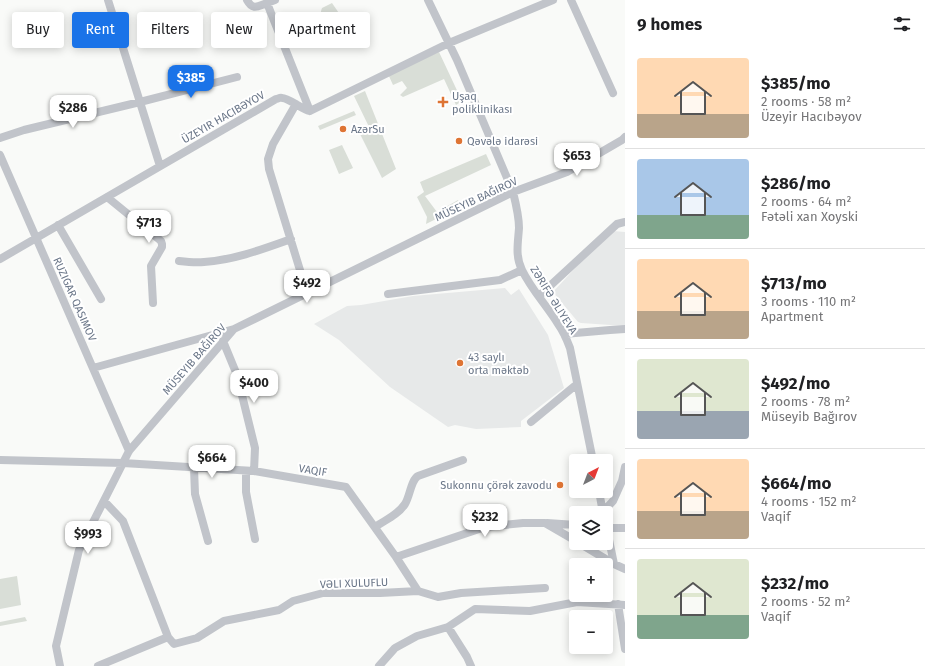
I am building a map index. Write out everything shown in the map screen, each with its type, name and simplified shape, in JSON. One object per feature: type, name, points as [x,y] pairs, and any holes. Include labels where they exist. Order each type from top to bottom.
[{"type":"street","points":[[108,0],[160,166]]},
{"type":"street","points":[[247,0],[252,6],[255,7],[271,1],[310,111]]},
{"type":"street","name":"ZƏRIFƏ ƏLIYEVA","points":[[428,0],[457,60],[513,192],[518,211],[519,228],[517,256],[522,270],[528,281],[559,324],[570,348],[592,454]]},
{"type":"street","points":[[310,111],[449,43],[553,0]]},
{"type":"street","points":[[571,0],[613,93]]},
{"type":"street","points":[[0,138],[24,130],[140,102],[237,76]]},
{"type":"street","points":[[0,259],[276,99],[283,98],[310,111]]},
{"type":"street","points":[[296,104],[274,144],[268,159],[269,169],[307,293]]},
{"type":"street","points":[[93,368],[234,329],[513,192],[567,172],[625,137]]},
{"type":"street","points":[[0,155],[129,451]]},
{"type":"street","points":[[107,197],[161,241],[162,247],[151,266],[153,303]]},
{"type":"street","points":[[539,296],[617,224],[625,222]]},
{"type":"street","points":[[58,225],[100,299]]},
{"type":"street","points":[[179,261],[202,262],[220,260],[242,255],[291,239]]},
{"type":"street","points":[[388,294],[500,280],[522,270]]},
{"type":"street","points":[[60,666],[56,646],[79,550],[129,451],[234,329]]},
{"type":"street","points":[[564,334],[625,329]]},
{"type":"street","points":[[223,341],[237,376],[255,448],[246,492],[255,539]]},
{"type":"street","points":[[531,422],[577,384]]},
{"type":"street","name":"VAQIF","points":[[0,460],[123,463],[250,471],[346,487],[396,557]]},
{"type":"street","points":[[375,527],[400,510],[409,497],[415,478],[463,460]]},
{"type":"street","points":[[609,506],[623,481],[625,467]]},
{"type":"street","points":[[194,468],[196,494],[208,541]]},
{"type":"street","points":[[98,666],[168,637],[123,521],[104,501]]},
{"type":"street","points":[[545,588],[460,593],[438,597],[418,591],[396,557],[485,527],[523,523],[569,525]]},
{"type":"street","points":[[544,523],[569,537]]},
{"type":"street","points":[[613,527],[625,528]]},
{"type":"street","points":[[590,550],[625,569]]},
{"type":"street","points":[[611,550],[614,564]]},
{"type":"street","points":[[614,564],[625,564]]},
{"type":"street","name":"VƏLI XULUFLU","points":[[168,637],[174,644],[197,638],[224,621],[279,610],[293,601],[323,593],[418,591]]},
{"type":"street","points":[[379,666],[394,648],[417,636],[448,627],[475,609],[530,611],[577,602],[622,604],[625,649]]},
{"type":"street","points":[[448,627],[471,666]]},
{"type":"shaded area","points":[[332,3],[338,12],[321,12],[322,8]]},
{"type":"shaded area","points":[[439,52],[462,101],[456,105],[444,79],[403,97],[400,95],[407,88],[402,81],[393,85],[388,74]]},
{"type":"shaded area","points":[[365,91],[396,169],[382,178],[360,134],[371,131],[354,96]]},
{"type":"shaded area","points":[[354,111],[356,115],[320,130],[318,126]]},
{"type":"shaded area","points":[[342,145],[353,168],[339,174],[329,150]]},
{"type":"shaded area","points":[[486,154],[491,165],[425,196],[437,212],[458,200],[460,207],[426,224],[427,217],[417,197],[424,192],[420,182]]},
{"type":"shaded area","points":[[613,231],[625,232],[625,326],[578,322],[553,292],[590,252]]},
{"type":"shaded area","name":"43 saylı orta məktəb","points":[[505,288],[511,295],[519,289],[548,335],[564,388],[521,421],[521,427],[476,429],[455,425],[448,427],[390,387],[339,340],[314,324],[347,306],[413,296]]},
{"type":"shaded area","points":[[17,576],[21,605],[0,609],[0,579]]},
{"type":"shaded area","points":[[25,617],[27,621],[0,626],[0,622]]},
{"type":"place","name":"Uşaq poliklinikası","points":[[443,102]]},
{"type":"place","name":"AzərSu","points":[[343,129]]},
{"type":"place","name":"Qəvələ idarəsi","points":[[459,141]]},
{"type":"place","name":"43 saylı orta məktəb","points":[[460,363]]},
{"type":"place","name":"Sukonnu çörək zavodu","points":[[560,485]]}]
